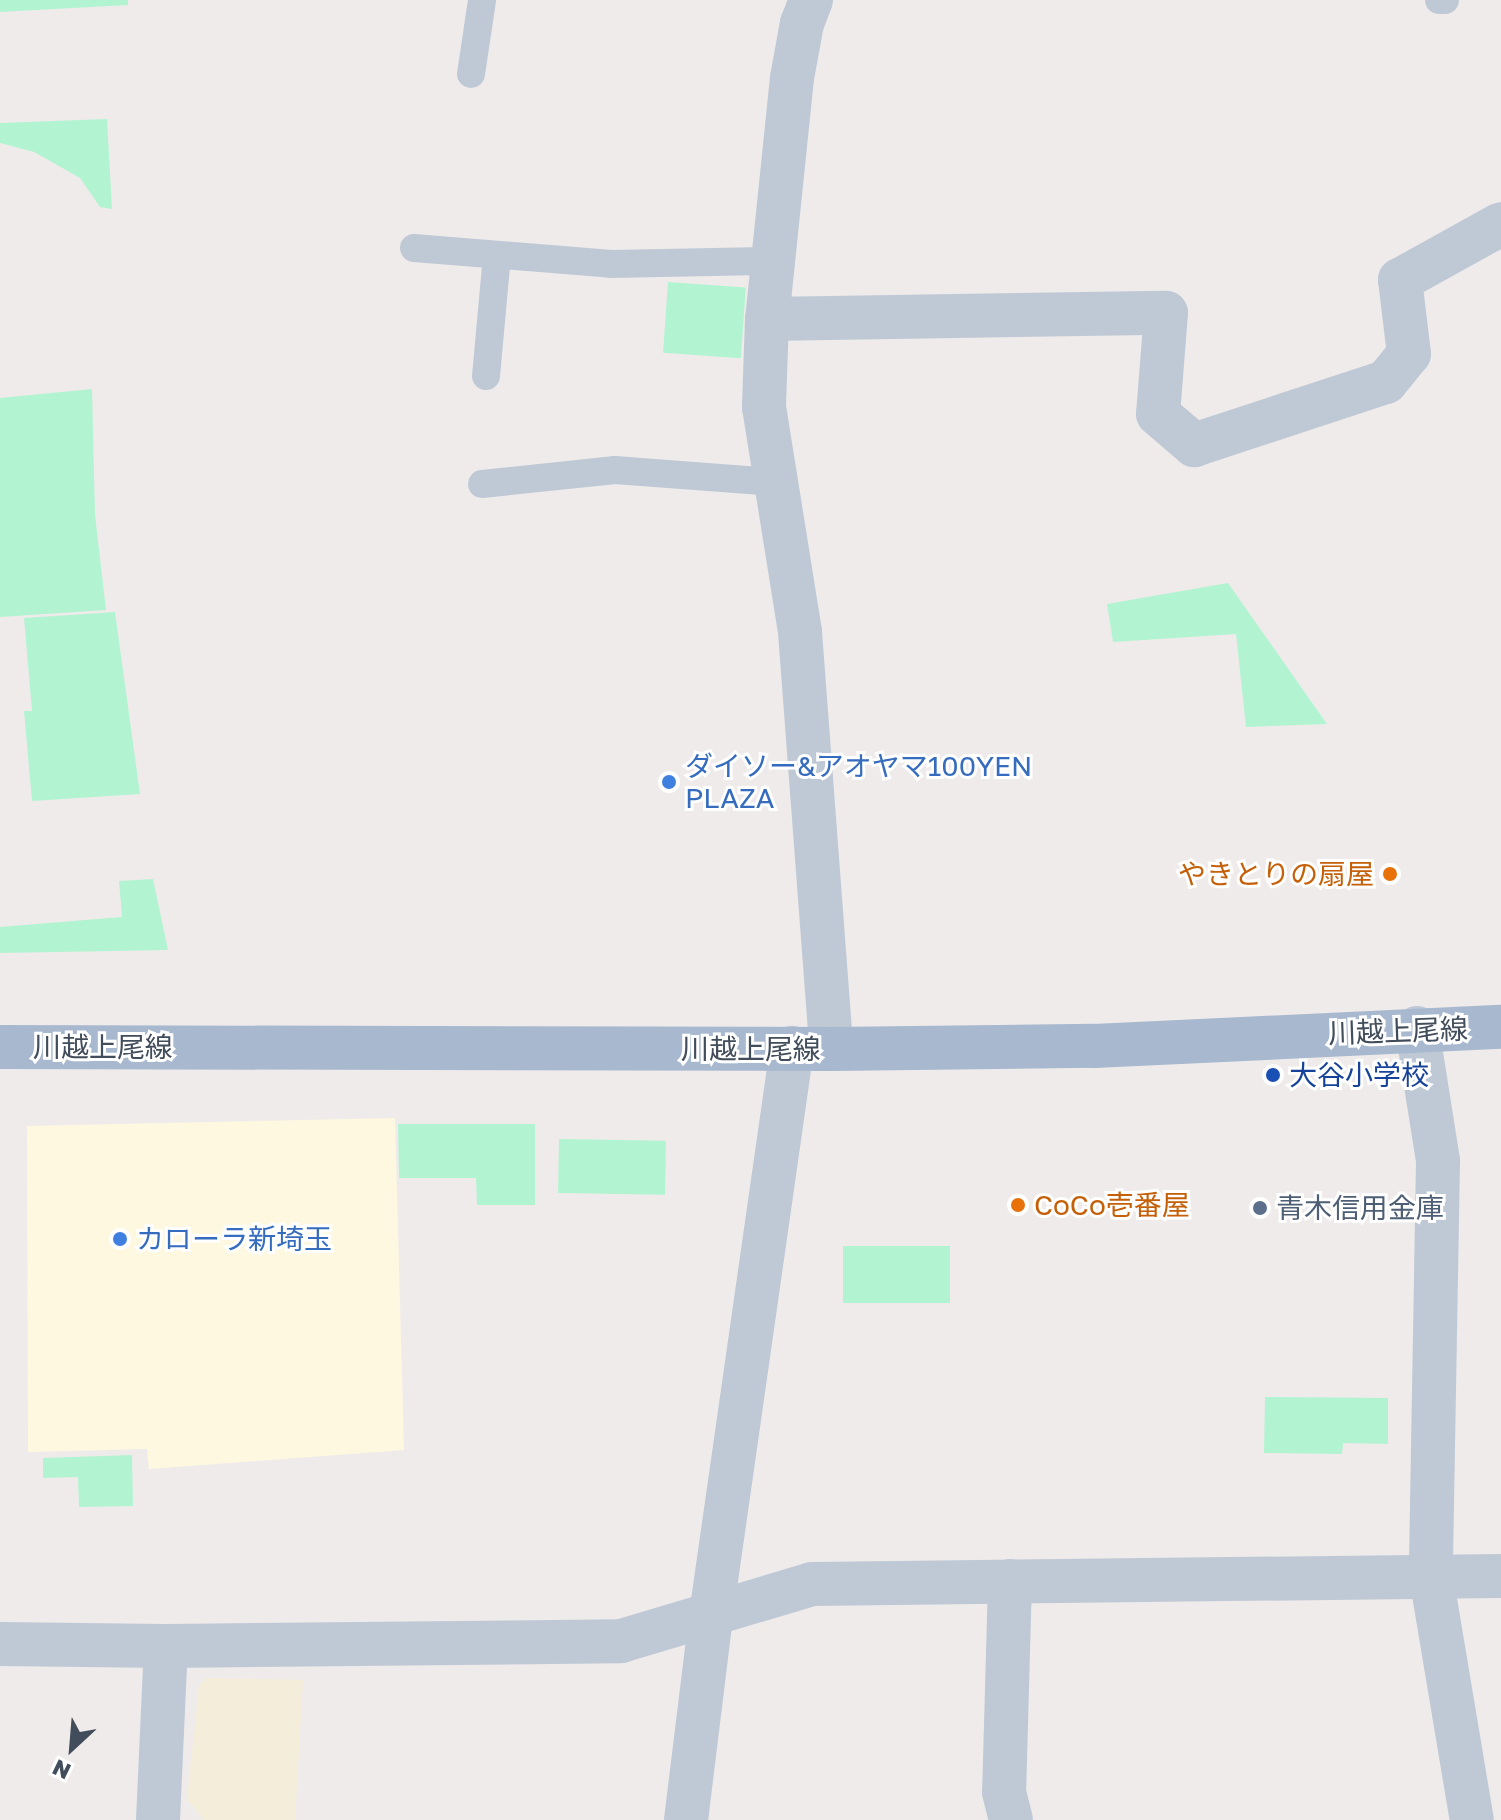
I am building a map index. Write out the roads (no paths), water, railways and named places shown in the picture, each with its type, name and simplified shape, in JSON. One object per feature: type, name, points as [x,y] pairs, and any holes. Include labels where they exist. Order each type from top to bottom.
[{"type":"main road","name":"川越上尾線","points":[[0,1047],[811,1049],[1094,1046],[1417,1028],[1501,1027]]},
{"type":"street","points":[[686,1820],[711,1615],[811,1049],[800,632],[764,407],[767,319],[792,78],[802,23],[811,0]]},
{"type":"street","points":[[767,319],[1166,313],[1158,414],[1194,445],[1386,382],[1409,354],[1400,280],[1501,224]]},
{"type":"street","points":[[1417,1028],[1438,1161],[1431,1576],[1472,1820]]},
{"type":"street","points":[[0,1644],[166,1646],[621,1641],[812,1584],[1501,1576]]},
{"type":"street","points":[[1010,1581],[1004,1792],[1011,1820]]},
{"type":"street","points":[[158,1820],[166,1646]]},
{"type":"lane","points":[[471,74],[482,0]]},
{"type":"lane","points":[[414,248],[611,264],[772,261]]},
{"type":"lane","points":[[486,376],[497,255]]},
{"type":"lane","points":[[482,484],[615,470],[775,482]]},
{"type":"place","name":"ダイソー&アオヤマ100YEN PLAZA","points":[[669,782]]},
{"type":"place","name":"やきとりの扇屋","points":[[1390,874]]},
{"type":"place","name":"大谷小学校","points":[[1273,1075]]},
{"type":"place","name":"CoCo壱番屋","points":[[1018,1205]]},
{"type":"place","name":"青木信用金庫","points":[[1260,1208]]},
{"type":"place","name":"カローラ新埼玉","points":[[120,1239]]}]
